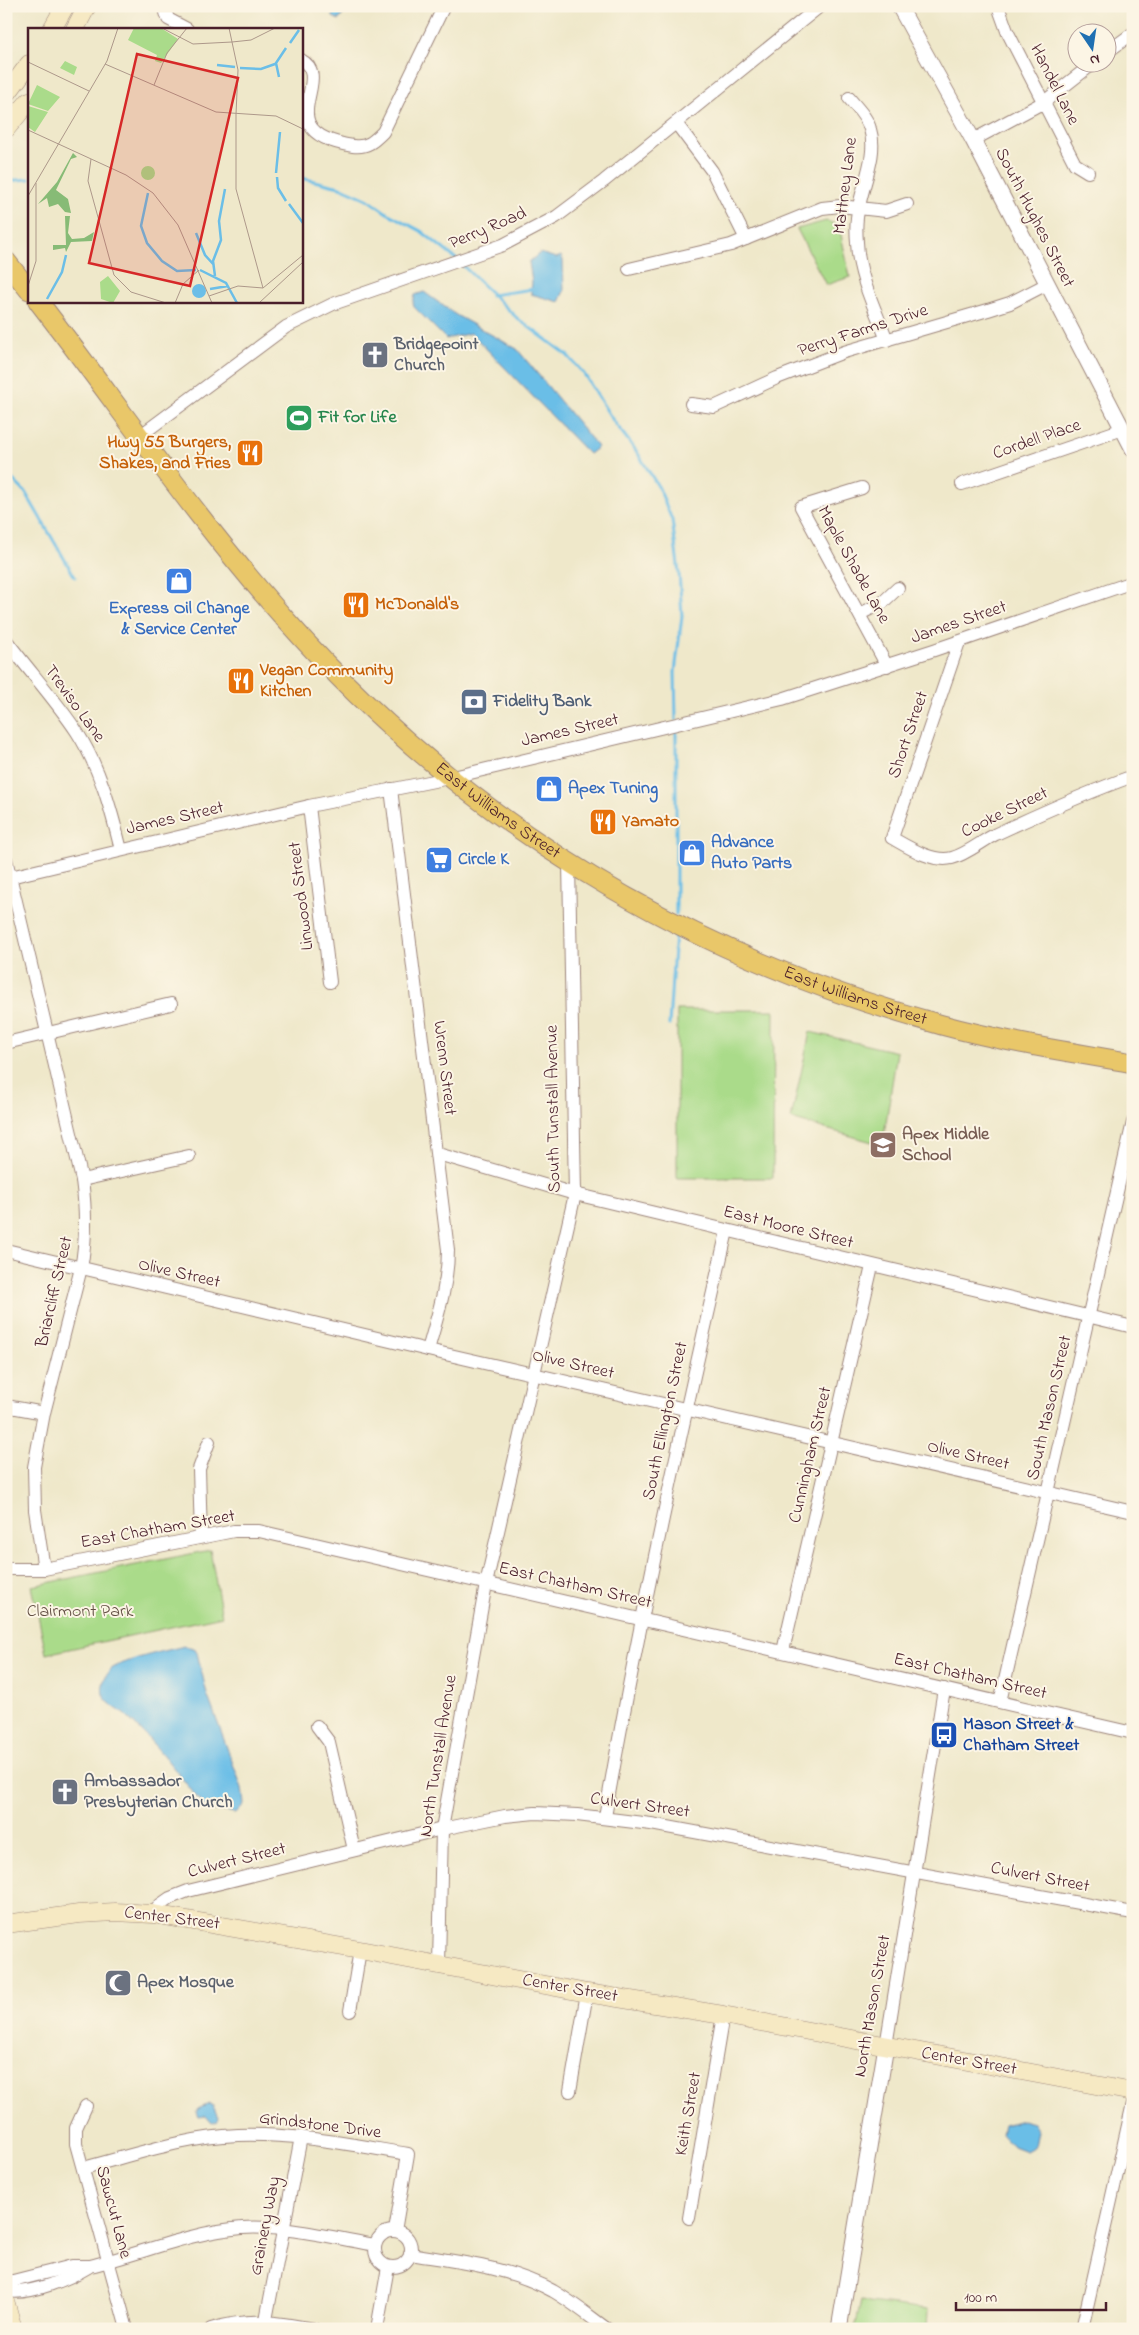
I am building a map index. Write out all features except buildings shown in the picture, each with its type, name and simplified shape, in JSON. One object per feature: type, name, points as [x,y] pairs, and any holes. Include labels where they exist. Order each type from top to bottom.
[{"type":"main road","points":[[53,28],[65,6]]},
{"type":"main road","points":[[76,28],[87,6]]},
{"type":"main road","points":[[6,95],[28,65]]},
{"type":"main road","points":[[6,129],[28,102]]},
{"type":"main road","points":[[6,261],[28,289]]},
{"type":"main road","name":"East Williams Street","points":[[39,302],[227,550],[291,626],[359,698],[449,778],[510,825],[569,863],[679,926],[793,977],[894,1011],[954,1028],[1133,1063]]},
{"type":"main road","name":"Center Street","points":[[6,1924],[79,1914],[115,1912],[152,1914],[439,1964],[587,1993],[724,2016],[1133,2092]]},
{"type":"main road","points":[[6,2304],[12,2329]]},
{"type":"street","points":[[164,6],[168,19],[185,28]]},
{"type":"street","points":[[302,60],[307,63],[311,69],[312,78],[307,117],[312,130],[318,135],[347,145],[367,145],[374,142],[383,132],[444,6]]},
{"type":"street","name":"Perry Road","points":[[141,435],[286,327],[333,304],[452,264],[525,235],[556,217],[820,6]]},
{"type":"street","name":"South Hughes Street","points":[[899,6],[973,140],[1133,449]]},
{"type":"street","name":"Handel Lane","points":[[998,6],[1007,31],[1075,164],[1088,172]]},
{"type":"street","points":[[1116,46],[1133,33]]},
{"type":"street","points":[[973,140],[1044,102],[1082,72]]},
{"type":"street","name":"Mattney Lane","points":[[849,98],[870,127],[872,139],[870,161],[858,208],[857,243],[859,259],[887,340]]},
{"type":"street","points":[[676,123],[712,171],[746,239]]},
{"type":"street","points":[[628,269],[716,250],[822,208],[840,206],[886,211],[907,204]]},
{"type":"street","name":"Perry Farms Drive","points":[[691,404],[714,407],[820,361],[1010,303],[1047,284]]},
{"type":"street","name":"Cordell Place","points":[[962,484],[1122,429]]},
{"type":"street","name":"Maple Shade Lane","points":[[862,488],[801,507],[887,666]]},
{"type":"street","name":"James Street","points":[[9,878],[309,806],[449,778],[782,699],[959,642],[1133,582]]},
{"type":"street","points":[[860,614],[882,603],[898,588]]},
{"type":"street","name":"Treviso Lane","points":[[6,640],[73,726],[84,744],[108,796],[121,850]]},
{"type":"street","name":"Short Street","points":[[892,838],[959,642]]},
{"type":"street","name":"Cooke Street","points":[[892,838],[914,850],[933,857],[952,858],[1024,821],[1084,794],[1133,776]]},
{"type":"street","name":"Wrenn Street","points":[[391,789],[438,1154],[448,1250],[448,1271],[428,1350]]},
{"type":"street","name":"Linwood Street","points":[[309,806],[330,982]]},
{"type":"street","name":"Briarcliff Street","points":[[6,858],[9,878],[82,1180],[87,1212],[85,1248],[81,1268],[44,1413],[33,1480],[34,1510],[44,1569]]},
{"type":"street","name":"South Tunstall Avenue","points":[[486,1584],[575,1194],[569,863]]},
{"type":"street","points":[[6,1043],[172,1004]]},
{"type":"street","name":"South Mason Street","points":[[1000,1702],[1133,1122]]},
{"type":"street","name":"East Moore Street","points":[[438,1154],[575,1194],[1133,1327]]},
{"type":"street","points":[[82,1180],[189,1156]]},
{"type":"street","name":"South Ellington Street","points":[[605,1817],[641,1619],[686,1409],[727,1231]]},
{"type":"street","name":"Olive Street","points":[[6,1250],[428,1350],[1133,1512]]},
{"type":"street","name":"Cunningham Street","points":[[783,1651],[872,1266]]},
{"type":"street","points":[[6,1406],[44,1413]]},
{"type":"street","points":[[201,1537],[199,1469],[208,1442]]},
{"type":"street","name":"East Chatham Street","points":[[7,1569],[44,1569],[234,1530],[259,1531],[1133,1733]]},
{"type":"street","name":"North Tunstall Avenue","points":[[439,1964],[442,1829],[486,1584]]},
{"type":"street","name":"North Mason Street","points":[[839,2329],[944,1690]]},
{"type":"street","points":[[317,1726],[329,1742],[354,1850]]},
{"type":"street","name":"Culvert Street","points":[[152,1914],[160,1904],[188,1891],[442,1829],[522,1814],[605,1817],[1133,1913]]},
{"type":"street","points":[[350,2011],[360,1950]]},
{"type":"street","points":[[570,2091],[587,1993]]},
{"type":"street","name":"Keith Street","points":[[689,2218],[724,2016]]},
{"type":"street","points":[[1082,2329],[1133,2103]]},
{"type":"street","name":"Sawcut Lane","points":[[86,2106],[76,2128],[76,2144],[127,2329]]},
{"type":"street","name":"Grindstone Drive","points":[[83,2168],[174,2144],[238,2135],[301,2137],[408,2154],[395,2231]]},
{"type":"street","name":"Grainery Way","points":[[266,2320],[301,2137]]},
{"type":"street","points":[[6,2289],[13,2281],[72,2266],[90,2266],[170,2243],[222,2231],[262,2228],[375,2245]]},
{"type":"street","points":[[395,2231],[408,2239],[410,2254],[408,2260],[399,2266],[388,2267],[383,2265],[376,2256],[375,2245],[380,2236],[395,2231]]},
{"type":"street","points":[[410,2254],[488,2267],[529,2280],[566,2299],[607,2329]]},
{"type":"street","points":[[377,2329],[388,2267]]},
{"type":"street","points":[[210,2329],[233,2323],[266,2320],[314,2329]]},
{"type":"green space","points":[[826,221],[835,224],[840,230],[850,277],[826,285],[797,229]]},
{"type":"green space","points":[[677,1010],[774,1010],[773,1178],[677,1178]]},
{"type":"green space","points":[[810,1032],[897,1052],[884,1135],[872,1142],[791,1119]]},
{"type":"green space","name":"Clairmont Park","points":[[210,1550],[222,1616],[46,1654],[32,1586]]},
{"type":"green space","points":[[861,2301],[928,2309],[927,2329],[855,2329]]},
{"type":"water","points":[[332,6],[349,6],[339,20],[333,17]]},
{"type":"water","points":[[540,253],[556,258],[561,256],[563,260],[564,291],[559,302],[531,294],[532,282],[529,262]]},
{"type":"water","points":[[424,292],[456,315],[517,349],[598,447],[589,454],[471,333],[446,339],[414,307],[415,295]]},
{"type":"water","points":[[184,1646],[194,1648],[197,1653],[207,1694],[242,1788],[244,1804],[236,1813],[211,1810],[203,1805],[166,1758],[125,1715],[109,1703],[103,1694],[105,1679],[108,1672],[113,1668],[132,1660]]},
{"type":"water","points":[[209,2104],[213,2106],[218,2117],[217,2121],[212,2123],[206,2116],[198,2117],[196,2112],[198,2109]]},
{"type":"water","points":[[1022,2120],[1033,2123],[1038,2131],[1035,2146],[1026,2151],[1013,2146],[1002,2134],[1004,2125]]},
{"type":"waterway","points":[[302,178],[340,187],[367,199],[387,213],[421,231],[456,259]]},
{"type":"waterway","points":[[6,181],[28,179]]},
{"type":"waterway","points":[[460,263],[518,319],[567,355],[584,374],[659,488],[672,520],[679,573],[682,616],[675,672],[676,720]]},
{"type":"waterway","points":[[491,295],[533,289]]},
{"type":"waterway","points":[[6,473],[25,492],[75,577]]},
{"type":"waterway","points":[[676,729],[676,914]]},
{"type":"waterway","points":[[669,1025],[675,933]]},
{"type":"place","name":"Bridgepoint Church","points":[[375,355]]},
{"type":"place","name":"Fit for Life","points":[[299,418]]},
{"type":"place","name":"Hwy 55 Burgers, Shakes, and Fries","points":[[250,453]]},
{"type":"place","name":"Express Oil Change & Service Center","points":[[179,581]]},
{"type":"place","name":"McDonald's","points":[[356,605]]},
{"type":"place","name":"Vegan Community Kitchen","points":[[241,681]]},
{"type":"place","name":"Fidelity Bank","points":[[474,702]]},
{"type":"place","name":"Apex Tuning","points":[[549,789]]},
{"type":"place","name":"Yamato","points":[[603,822]]},
{"type":"place","name":"Advance Auto Parts","points":[[692,853]]},
{"type":"place","name":"Circle K","points":[[439,860]]},
{"type":"place","name":"Apex Middle School","points":[[883,1145]]},
{"type":"place","name":"Mason Street & Chatham Street","points":[[944,1735]]},
{"type":"place","name":"Ambassador Presbyterian Church","points":[[65,1792]]},
{"type":"place","name":"Apex Mosque","points":[[118,1983]]}]
